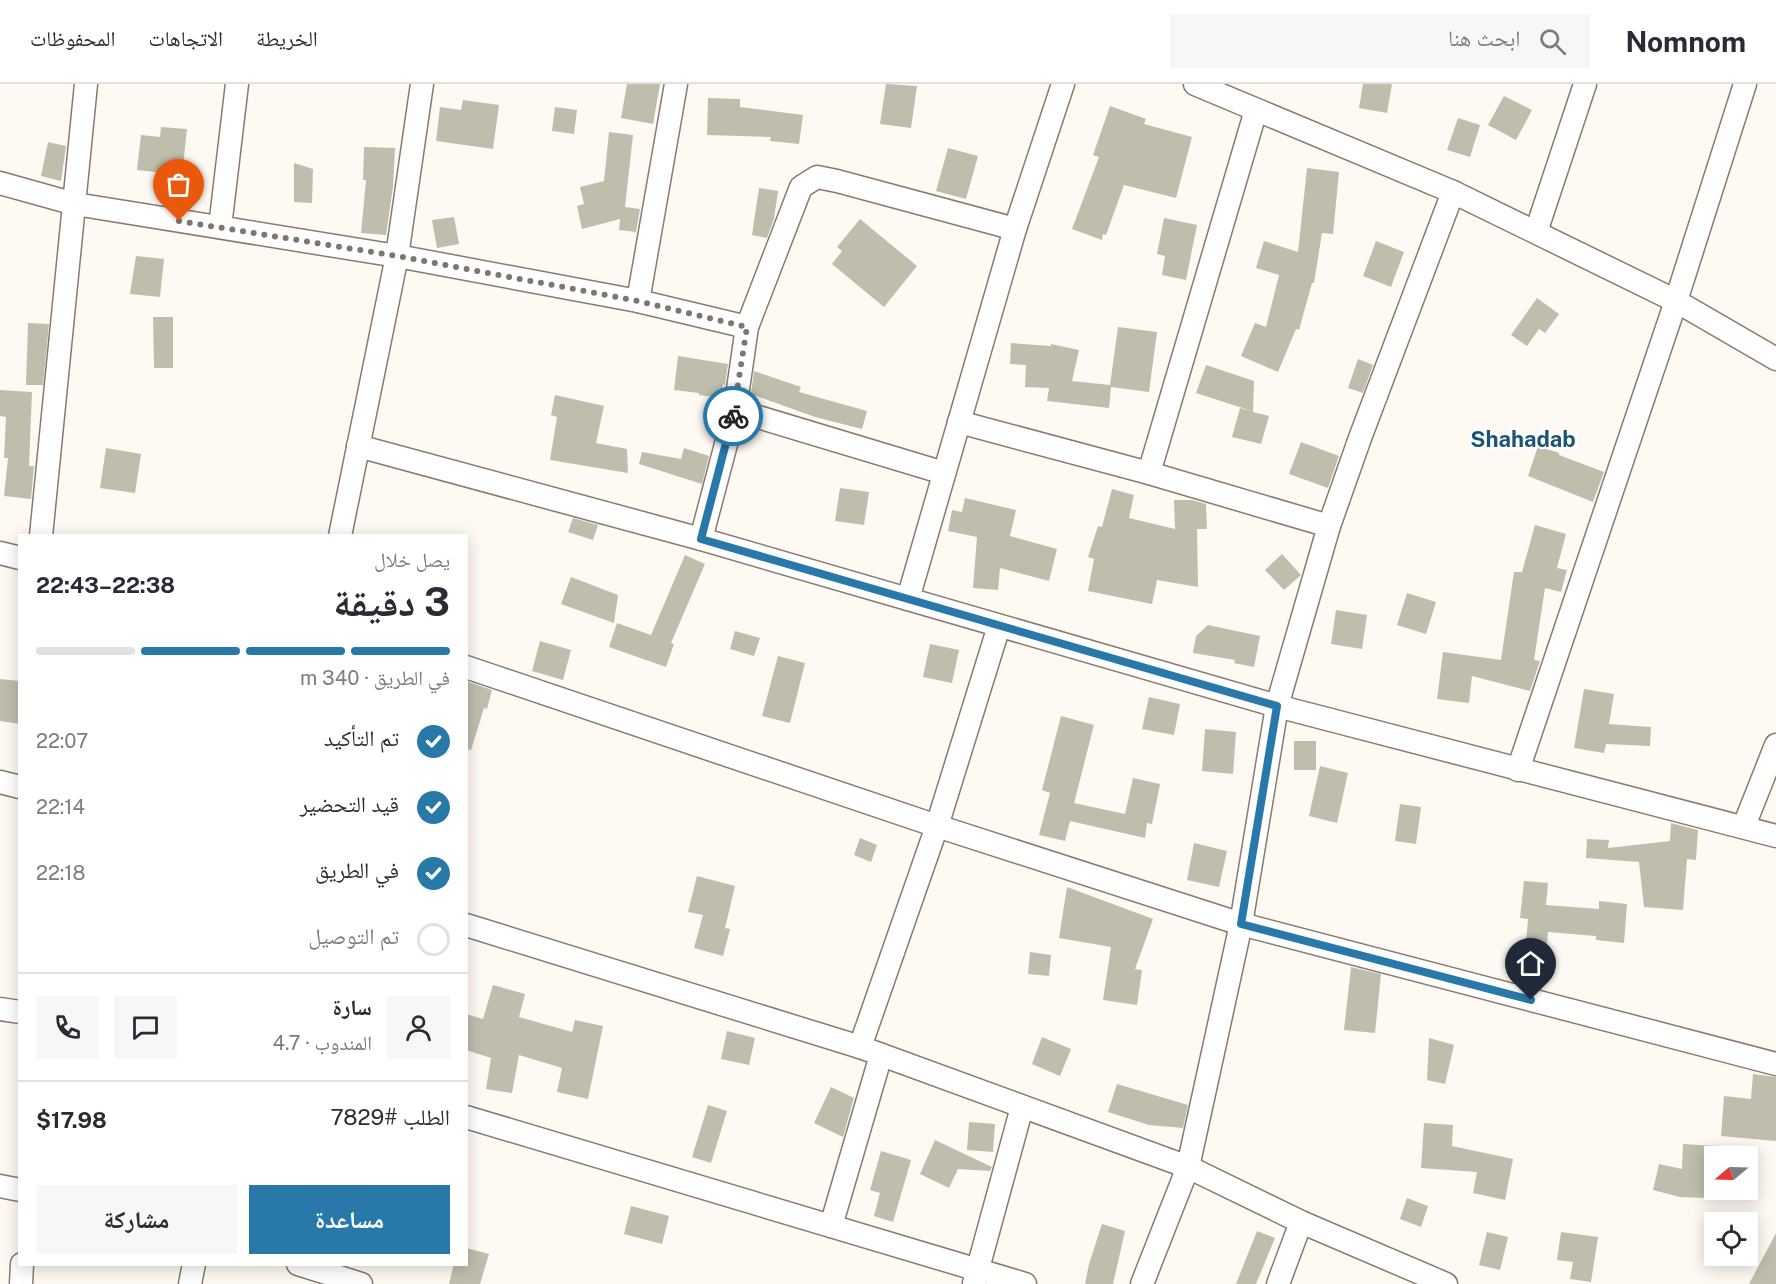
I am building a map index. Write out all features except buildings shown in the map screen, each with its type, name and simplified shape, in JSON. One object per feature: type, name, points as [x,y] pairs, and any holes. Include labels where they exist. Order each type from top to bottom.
[{"type":"street","points":[[41,534],[86,84]]},
{"type":"street","points":[[220,227],[237,84]]},
{"type":"street","points":[[340,534],[397,256],[422,84]]},
{"type":"street","points":[[638,301],[676,84]]},
{"type":"street","points":[[908,599],[1016,229],[1063,84]]},
{"type":"street","points":[[1195,84],[1453,192],[1676,301],[1776,359]]},
{"type":"street","points":[[1536,232],[1585,84]]},
{"type":"street","points":[[1518,770],[1676,301],[1745,84]]},
{"type":"street","points":[[1149,472],[1256,110]]},
{"type":"street","points":[[701,539],[735,410],[747,327],[801,187],[817,177],[1016,229]]},
{"type":"street","points":[[0,183],[75,204],[397,256],[638,301],[747,327]]},
{"type":"street","points":[[1142,1284],[1188,1167],[1241,924],[1277,706],[1329,526],[1453,192]]},
{"type":"street","points":[[735,410],[944,473]]},
{"type":"street","points":[[959,422],[1149,472],[1329,526]]},
{"type":"street","points":[[358,446],[701,539],[1277,706],[1776,836]]},
{"type":"street","points":[[0,553],[18,558]]},
{"type":"street","points":[[860,1047],[937,826],[999,626]]},
{"type":"street","points":[[468,668],[937,826],[1241,924],[1776,1064]]},
{"type":"street","points":[[1744,826],[1776,745]]},
{"type":"street","points":[[0,782],[18,786]]},
{"type":"street","points":[[468,927],[860,1047],[1188,1167],[1301,1222],[1446,1284]]},
{"type":"street","points":[[0,1009],[18,1012]]},
{"type":"street","points":[[831,1226],[881,1055]]},
{"type":"street","points":[[976,1277],[1022,1107]]},
{"type":"street","points":[[468,1118],[831,1226],[976,1277],[1025,1284]]},
{"type":"street","points":[[0,1186],[18,1190]]},
{"type":"street","points":[[1278,1284],[1301,1222]]},
{"type":"street","points":[[21,1284],[22,1266]]},
{"type":"street","points":[[190,1284],[194,1266]]},
{"type":"street","points":[[304,1266],[361,1284]]},
{"type":"way so far","points":[[179,221],[397,256],[638,301],[747,327],[733,416]]},
{"type":"district","name":"Shahadab","points":[[1523,439]]},
{"type":"route","points":[[733,416],[701,539],[1277,706],[1241,924],[1531,1000]]}]
